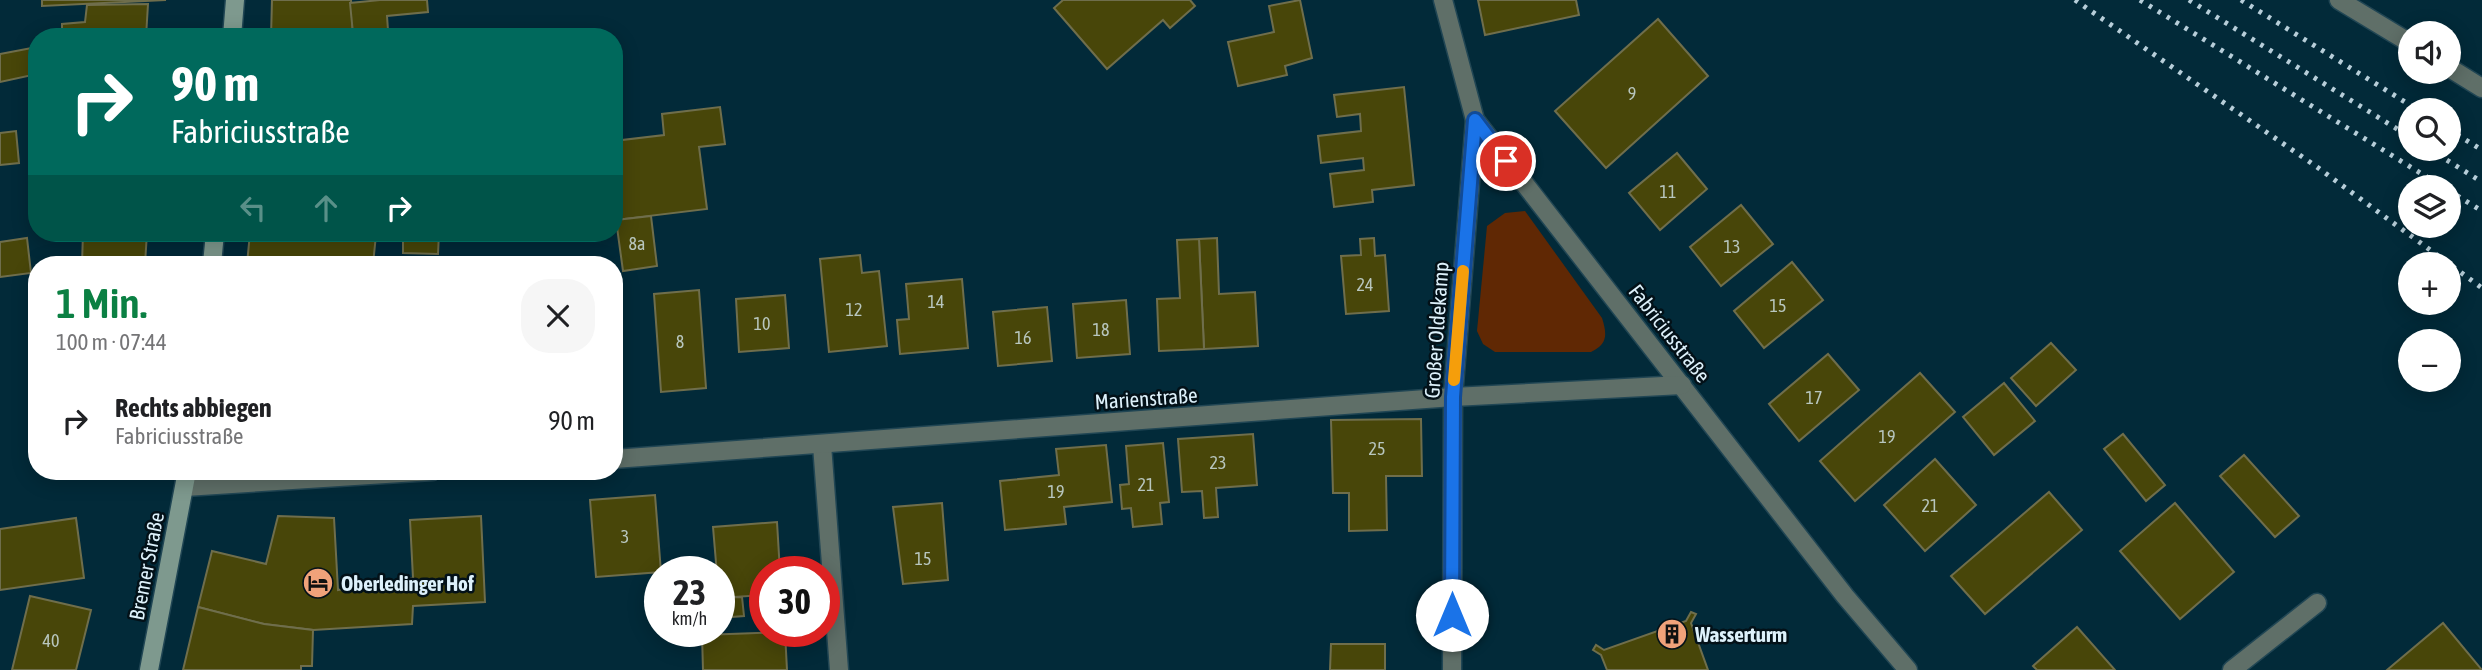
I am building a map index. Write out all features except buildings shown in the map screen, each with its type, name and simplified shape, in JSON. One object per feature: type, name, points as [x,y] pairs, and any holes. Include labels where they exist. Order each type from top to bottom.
[{"type":"main road","points":[[233,28],[235,0]]},
{"type":"main road","name":"Bremer Straße","points":[[149,670],[186,480]]},
{"type":"street","name":"Fabriciusstraße","points":[[1443,0],[1475,120],[1845,596],[1908,670]]},
{"type":"street","points":[[2339,0],[2398,36]]},
{"type":"street","points":[[2461,75],[2482,88]]},
{"type":"street","name":"Großer Oldekamp","points":[[1452,670],[1453,397],[1475,120]]},
{"type":"street","name":"Marienstraße","points":[[623,458],[1453,397],[1682,385]]},
{"type":"street","points":[[822,445],[839,670]]},
{"type":"street","points":[[2232,670],[2317,603]]},
{"type":"shaded area","points":[[1525,211],[1602,318],[1605,338],[1601,346],[1591,352],[1495,352],[1483,344],[1477,331],[1487,226],[1505,213]]},
{"type":"railway","points":[[2075,0],[2317,167],[2482,288]]},
{"type":"railway","points":[[2140,0],[2424,175]]},
{"type":"railway","points":[[2189,0],[2398,130]]},
{"type":"railway","points":[[2241,0],[2399,98]]},
{"type":"railway","points":[[2461,137],[2482,150]]},
{"type":"railway","points":[[2448,161],[2482,182]]},
{"type":"railway","points":[[2461,198],[2482,211]]},
{"type":"slow traffic","points":[[1454,380],[1463,271]]},
{"type":"place","name":"Oberledinger Hof","points":[[318,583]]},
{"type":"place","name":"Wasserturm","points":[[1672,634]]},
{"type":"route","points":[[1452,615],[1453,397],[1475,120],[1506,161]]}]
